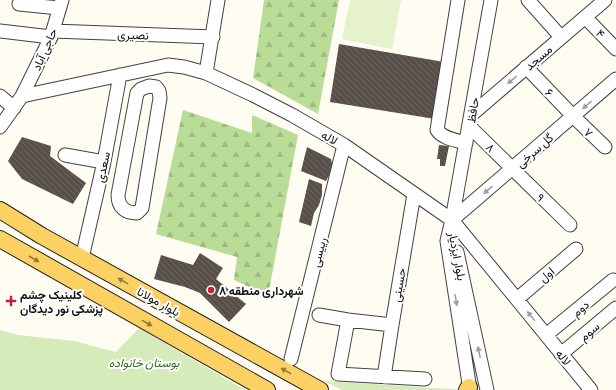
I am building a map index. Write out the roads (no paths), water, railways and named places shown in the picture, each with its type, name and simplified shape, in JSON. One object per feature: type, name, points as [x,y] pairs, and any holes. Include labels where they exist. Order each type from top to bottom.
[{"type":"main road","name":"بلوار مولانا","points":[[0,210],[82,258],[320,390]]},
{"type":"main road","name":"بلوار مولانا","points":[[0,239],[267,390]]},
{"type":"street","points":[[206,73],[218,0]]},
{"type":"street","points":[[458,0],[437,130],[440,135],[444,137],[466,143]]},
{"type":"street","name":"حافظ","points":[[452,220],[491,0]]},
{"type":"street","points":[[528,0],[561,37]]},
{"type":"street","name":"مسجد","points":[[470,120],[526,67],[605,0]]},
{"type":"street","points":[[19,4],[61,4]]},
{"type":"street","name":"حاجی آباد","points":[[22,96],[52,34],[61,4]]},
{"type":"street","name":"۴","points":[[585,17],[616,49]]},
{"type":"street","name":"نصیری","points":[[0,31],[52,34],[213,37]]},
{"type":"street","name":"لاله","points":[[22,96],[168,65],[184,67],[206,73],[266,102],[344,145],[452,220],[591,390]]},
{"type":"street","name":"۶","points":[[526,67],[573,116]]},
{"type":"street","name":"سعدی","points":[[82,258],[104,162],[120,76]]},
{"type":"street","name":"گل سرخی","points":[[452,220],[616,79]]},
{"type":"street","points":[[149,86],[156,87],[159,91],[160,98],[142,208],[137,213],[126,212],[120,206],[118,195],[137,93],[141,89],[149,86]]},
{"type":"street","points":[[0,96],[14,108]]},
{"type":"street","points":[[0,127],[22,96]]},
{"type":"street","name":"۷","points":[[573,116],[605,147]]},
{"type":"street","name":"۸","points":[[470,120],[513,168]]},
{"type":"street","name":"رییسی","points":[[291,359],[344,145]]},
{"type":"street","points":[[65,155],[104,162]]},
{"type":"street","name":"۹","points":[[513,168],[570,225]]},
{"type":"street","name":"حسینی","points":[[384,377],[414,194]]},
{"type":"street","points":[[96,196],[118,195]]},
{"type":"street","name":"بلوار ایزدیار","points":[[452,220],[447,241],[468,389]]},
{"type":"street","name":"بلوار ایزدیار","points":[[452,220],[454,240],[487,390]]},
{"type":"street","name":"اول","points":[[517,299],[576,249]]},
{"type":"street","name":"دوم","points":[[546,335],[613,280]]},
{"type":"street","name":"سوم","points":[[561,354],[616,308]]},
{"type":"street","points":[[319,315],[348,320],[392,324]]},
{"type":"street","points":[[348,320],[338,374],[425,379]]},
{"type":"place","name":"شهرداری منطقه ۸","points":[[211,290]]},
{"type":"place","name":"کلینیک چشم پزشکی نور دیدگان","points":[[11,301]]},
{"type":"park label","name":"بوستان خانواده","points":[[144,362]]}]
